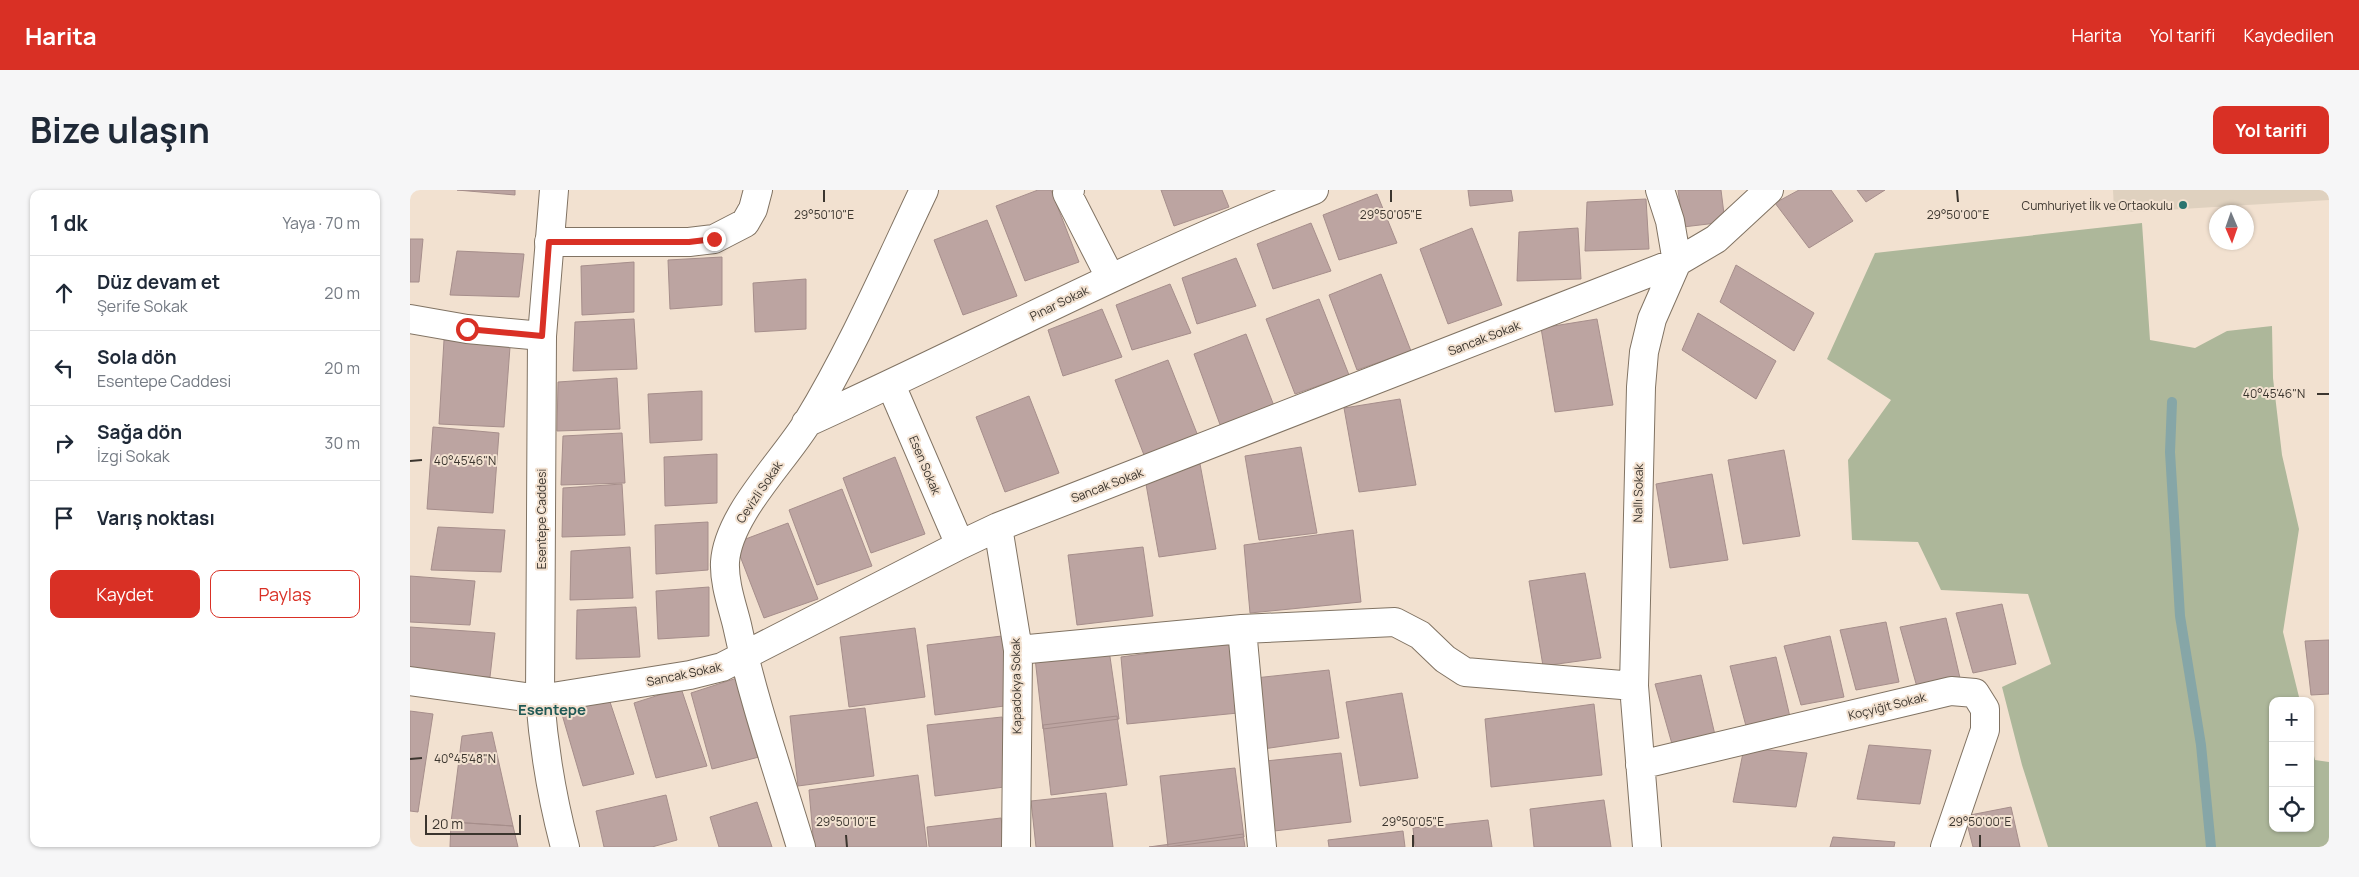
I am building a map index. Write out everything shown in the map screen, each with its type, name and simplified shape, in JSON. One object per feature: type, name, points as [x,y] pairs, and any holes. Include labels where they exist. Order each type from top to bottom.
[{"type":"street","name":"Esentepe Caddesi","points":[[554,190],[542,336],[540,699],[555,810],[565,847]]},
{"type":"street","points":[[549,242],[689,242],[714,239],[745,223],[752,210],[758,190]]},
{"type":"street","name":"Cevizli Sokak","points":[[801,847],[744,657],[727,582],[725,563],[729,542],[736,524],[806,423],[856,333],[924,190]]},
{"type":"street","points":[[1070,190],[1067,193],[1110,278]]},
{"type":"street","name":"Pınar Sokak","points":[[806,423],[891,385],[1110,278],[1242,218],[1314,190]]},
{"type":"street","points":[[1660,190],[1670,221],[1677,262],[1716,239],[1769,190]]},
{"type":"street","name":"Sancak Sokak","points":[[410,681],[540,699],[690,675],[722,667],[960,544],[998,527],[1677,262]]},
{"type":"street","name":"Nallı Sokak","points":[[1647,847],[1634,686],[1641,387],[1644,352],[1652,319],[1677,262]]},
{"type":"street","points":[[410,319],[467,329],[542,336]]},
{"type":"street","name":"Esen Sokak","points":[[891,385],[960,544]]},
{"type":"street","name":"Kapadokya Sokak","points":[[998,527],[1018,650],[1016,847]]},
{"type":"street","points":[[1018,650],[1242,629],[1395,622],[1420,635],[1444,659],[1465,672],[1634,686]]},
{"type":"street","points":[[1242,629],[1262,847]]},
{"type":"street","name":"Koçyiğit Sokak","points":[[1640,765],[1951,691],[1975,693],[1985,709],[1986,730],[1945,847]]},
{"type":"shaded area","name":"Cumhuriyet İlk ve Ortaokulu","points":[[2113,190],[2329,190],[2329,200],[2247,205],[2209,205],[2209,207],[2133,212],[2114,210]]},
{"type":"green space","points":[[2142,223],[2150,340],[2195,348],[2227,331],[2272,326],[2273,378],[2282,455],[2299,529],[2283,632],[2299,697],[2269,697],[2269,832],[2314,832],[2314,756],[2315,760],[2329,762],[2329,847],[2048,847],[2022,765],[2002,687],[2051,664],[2028,594],[1941,590],[1918,542],[1852,540],[1848,460],[1891,400],[1827,359],[1875,253]]},
{"type":"building","points":[[457,190],[515,190],[515,195]]},
{"type":"building","points":[[1038,190],[1051,190],[1079,262],[1025,281],[996,206]]},
{"type":"building","points":[[1161,190],[1222,190],[1229,207],[1174,226]]},
{"type":"building","points":[[1468,190],[1511,190],[1513,201],[1470,206]]},
{"type":"building","points":[[1678,190],[1721,190],[1725,222],[1683,227]]},
{"type":"building","points":[[1799,190],[1831,190],[1853,221],[1809,248],[1775,203]]},
{"type":"building","points":[[1857,190],[1885,190],[1866,202]]},
{"type":"building","points":[[1377,194],[1397,243],[1339,260],[1323,215]]},
{"type":"building","points":[[1646,199],[1649,249],[1585,251],[1587,202]]},
{"type":"building","points":[[987,220],[1017,296],[963,315],[934,240]]},
{"type":"building","points":[[1311,223],[1331,271],[1273,289],[1257,244]]},
{"type":"building","points":[[1472,228],[1502,305],[1448,324],[1420,249]]},
{"type":"building","points":[[1578,228],[1581,279],[1517,281],[1519,232]]},
{"type":"building","points":[[410,239],[423,239],[419,282],[410,282]]},
{"type":"building","points":[[457,251],[524,254],[519,297],[450,295]]},
{"type":"building","points":[[722,257],[722,305],[670,309],[668,260]]},
{"type":"building","points":[[1236,258],[1256,306],[1197,324],[1182,278]]},
{"type":"building","points":[[634,262],[634,312],[582,315],[581,266]]},
{"type":"building","points":[[1736,265],[1814,313],[1794,351],[1720,302]]},
{"type":"building","points":[[1381,274],[1411,351],[1357,370],[1329,295]]},
{"type":"building","points":[[806,279],[806,329],[755,332],[753,283]]},
{"type":"building","points":[[1170,284],[1191,333],[1132,350],[1116,305]]},
{"type":"building","points":[[1319,299],[1349,375],[1295,394],[1266,319]]},
{"type":"building","points":[[1102,309],[1122,357],[1063,376],[1048,330]]},
{"type":"building","points":[[1698,313],[1776,361],[1756,399],[1682,350]]},
{"type":"building","points":[[634,319],[637,369],[573,371],[575,322]]},
{"type":"building","points":[[1597,319],[1613,405],[1555,412],[1541,328]]},
{"type":"building","points":[[1246,334],[1276,411],[1222,430],[1194,354]]},
{"type":"building","points":[[444,340],[510,347],[504,427],[439,424]]},
{"type":"building","points":[[1168,360],[1198,436],[1144,455],[1115,380]]},
{"type":"building","points":[[617,378],[620,429],[557,431],[558,382]]},
{"type":"building","points":[[702,391],[702,440],[650,443],[648,394]]},
{"type":"building","points":[[1029,396],[1059,473],[1005,492],[976,417]]},
{"type":"building","points":[[1400,399],[1416,485],[1359,492],[1344,408]]},
{"type":"building","points":[[433,427],[499,433],[493,513],[427,509]]},
{"type":"building","points":[[622,433],[625,483],[561,485],[563,436]]},
{"type":"building","points":[[1301,447],[1317,533],[1259,540],[1245,456]]},
{"type":"building","points":[[1784,450],[1800,536],[1743,544],[1728,460]]},
{"type":"building","points":[[717,454],[717,503],[665,506],[664,457]]},
{"type":"building","points":[[895,457],[925,534],[871,553],[843,478]]},
{"type":"building","points":[[1200,464],[1216,549],[1159,557],[1144,473]]},
{"type":"building","points":[[1712,474],[1728,560],[1670,568],[1656,484]]},
{"type":"building","points":[[622,484],[625,535],[562,537],[563,488]]},
{"type":"building","points":[[842,489],[872,566],[817,585],[789,510]]},
{"type":"building","points":[[708,522],[708,570],[656,574],[655,525]]},
{"type":"building","points":[[788,523],[818,599],[764,618],[735,543]]},
{"type":"building","points":[[438,527],[505,530],[501,572],[431,570]]},
{"type":"building","points":[[1353,530],[1361,602],[1250,613],[1244,545]]},
{"type":"building","points":[[630,547],[633,598],[570,600],[571,551]]},
{"type":"building","points":[[1143,547],[1153,616],[1077,625],[1068,555]]},
{"type":"building","points":[[1585,573],[1601,658],[1543,666],[1529,581]]},
{"type":"building","points":[[410,576],[475,581],[470,625],[410,622]]},
{"type":"building","points":[[709,587],[709,636],[658,639],[656,591]]},
{"type":"building","points":[[2002,604],[2016,664],[1973,673],[1956,613]]},
{"type":"building","points":[[636,607],[640,657],[576,659],[577,610]]},
{"type":"building","points":[[1946,618],[1960,678],[1917,687],[1900,627]]},
{"type":"building","points":[[1886,622],[1899,682],[1856,690],[1840,630]]},
{"type":"building","points":[[410,627],[495,633],[490,677],[410,673]]},
{"type":"building","points":[[915,628],[925,697],[849,707],[840,637]]},
{"type":"building","points":[[1002,636],[1012,705],[935,715],[927,645]]},
{"type":"building","points":[[1830,636],[1844,697],[1801,705],[1784,646]]},
{"type":"building","points":[[2329,640],[2329,694],[2311,695],[2305,641]]},
{"type":"building","points":[[1229,642],[1238,713],[1127,724],[1121,657]]},
{"type":"building","points":[[1109,650],[1119,719],[1043,729],[1035,658]]},
{"type":"building","points":[[1776,657],[1790,717],[1746,726],[1730,666]]},
{"type":"building","points":[[1329,670],[1339,738],[1263,749],[1255,678]]},
{"type":"building","points":[[1701,675],[1715,735],[1672,744],[1655,684]]},
{"type":"building","points":[[737,678],[763,756],[712,769],[691,693]]},
{"type":"building","points":[[681,688],[707,766],[656,778],[634,703]]},
{"type":"building","points":[[1402,693],[1418,778],[1360,786],[1346,702]]},
{"type":"building","points":[[608,696],[634,774],[583,786],[561,711]]},
{"type":"building","points":[[1594,704],[1602,775],[1491,787],[1485,719]]},
{"type":"building","points":[[865,708],[874,776],[798,786],[790,716]]},
{"type":"building","points":[[410,711],[433,714],[418,812],[410,811]]},
{"type":"building","points":[[1117,716],[1127,785],[1051,795],[1043,725]]},
{"type":"building","points":[[1002,717],[1012,786],[935,796],[927,725]]},
{"type":"building","points":[[492,732],[513,826],[451,822],[462,736]]},
{"type":"building","points":[[1869,745],[1931,750],[1920,804],[1857,799]]},
{"type":"building","points":[[1744,748],[1807,753],[1796,807],[1733,802]]},
{"type":"building","points":[[1341,753],[1351,822],[1274,831],[1266,761]]},
{"type":"building","points":[[1235,768],[1244,837],[1168,847],[1160,776]]},
{"type":"building","points":[[918,775],[927,847],[814,847],[809,790]]},
{"type":"building","points":[[1106,793],[1113,847],[1036,847],[1031,801]]},
{"type":"building","points":[[666,795],[677,840],[652,847],[604,847],[596,811]]},
{"type":"building","points":[[1604,800],[1611,847],[1534,847],[1530,809]]},
{"type":"building","points":[[757,802],[772,847],[719,847],[710,817]]},
{"type":"building","points":[[2011,807],[2020,847],[1973,847],[1965,816]]},
{"type":"building","points":[[1001,818],[1005,847],[929,847],[927,827]]},
{"type":"building","points":[[1488,820],[1492,847],[1415,847],[1413,828]]},
{"type":"building","points":[[451,822],[513,826],[518,847],[450,847]]},
{"type":"building","points":[[1403,831],[1405,847],[1329,847],[1328,840]]},
{"type":"building","points":[[1243,834],[1245,847],[1149,847]]},
{"type":"building","points":[[1833,837],[1895,842],[1894,847],[1830,847]]},
{"type":"waterway","points":[[2172,402],[2170,452],[2180,616],[2201,745],[2211,847]]},
{"type":"place","name":"Cumhuriyet İlk ve Ortaokulu","points":[[2183,205]]},
{"type":"district","name":"Esentepe","points":[[552,709]]},
{"type":"route","points":[[467,329],[542,336],[549,242],[689,242],[714,239]]}]
